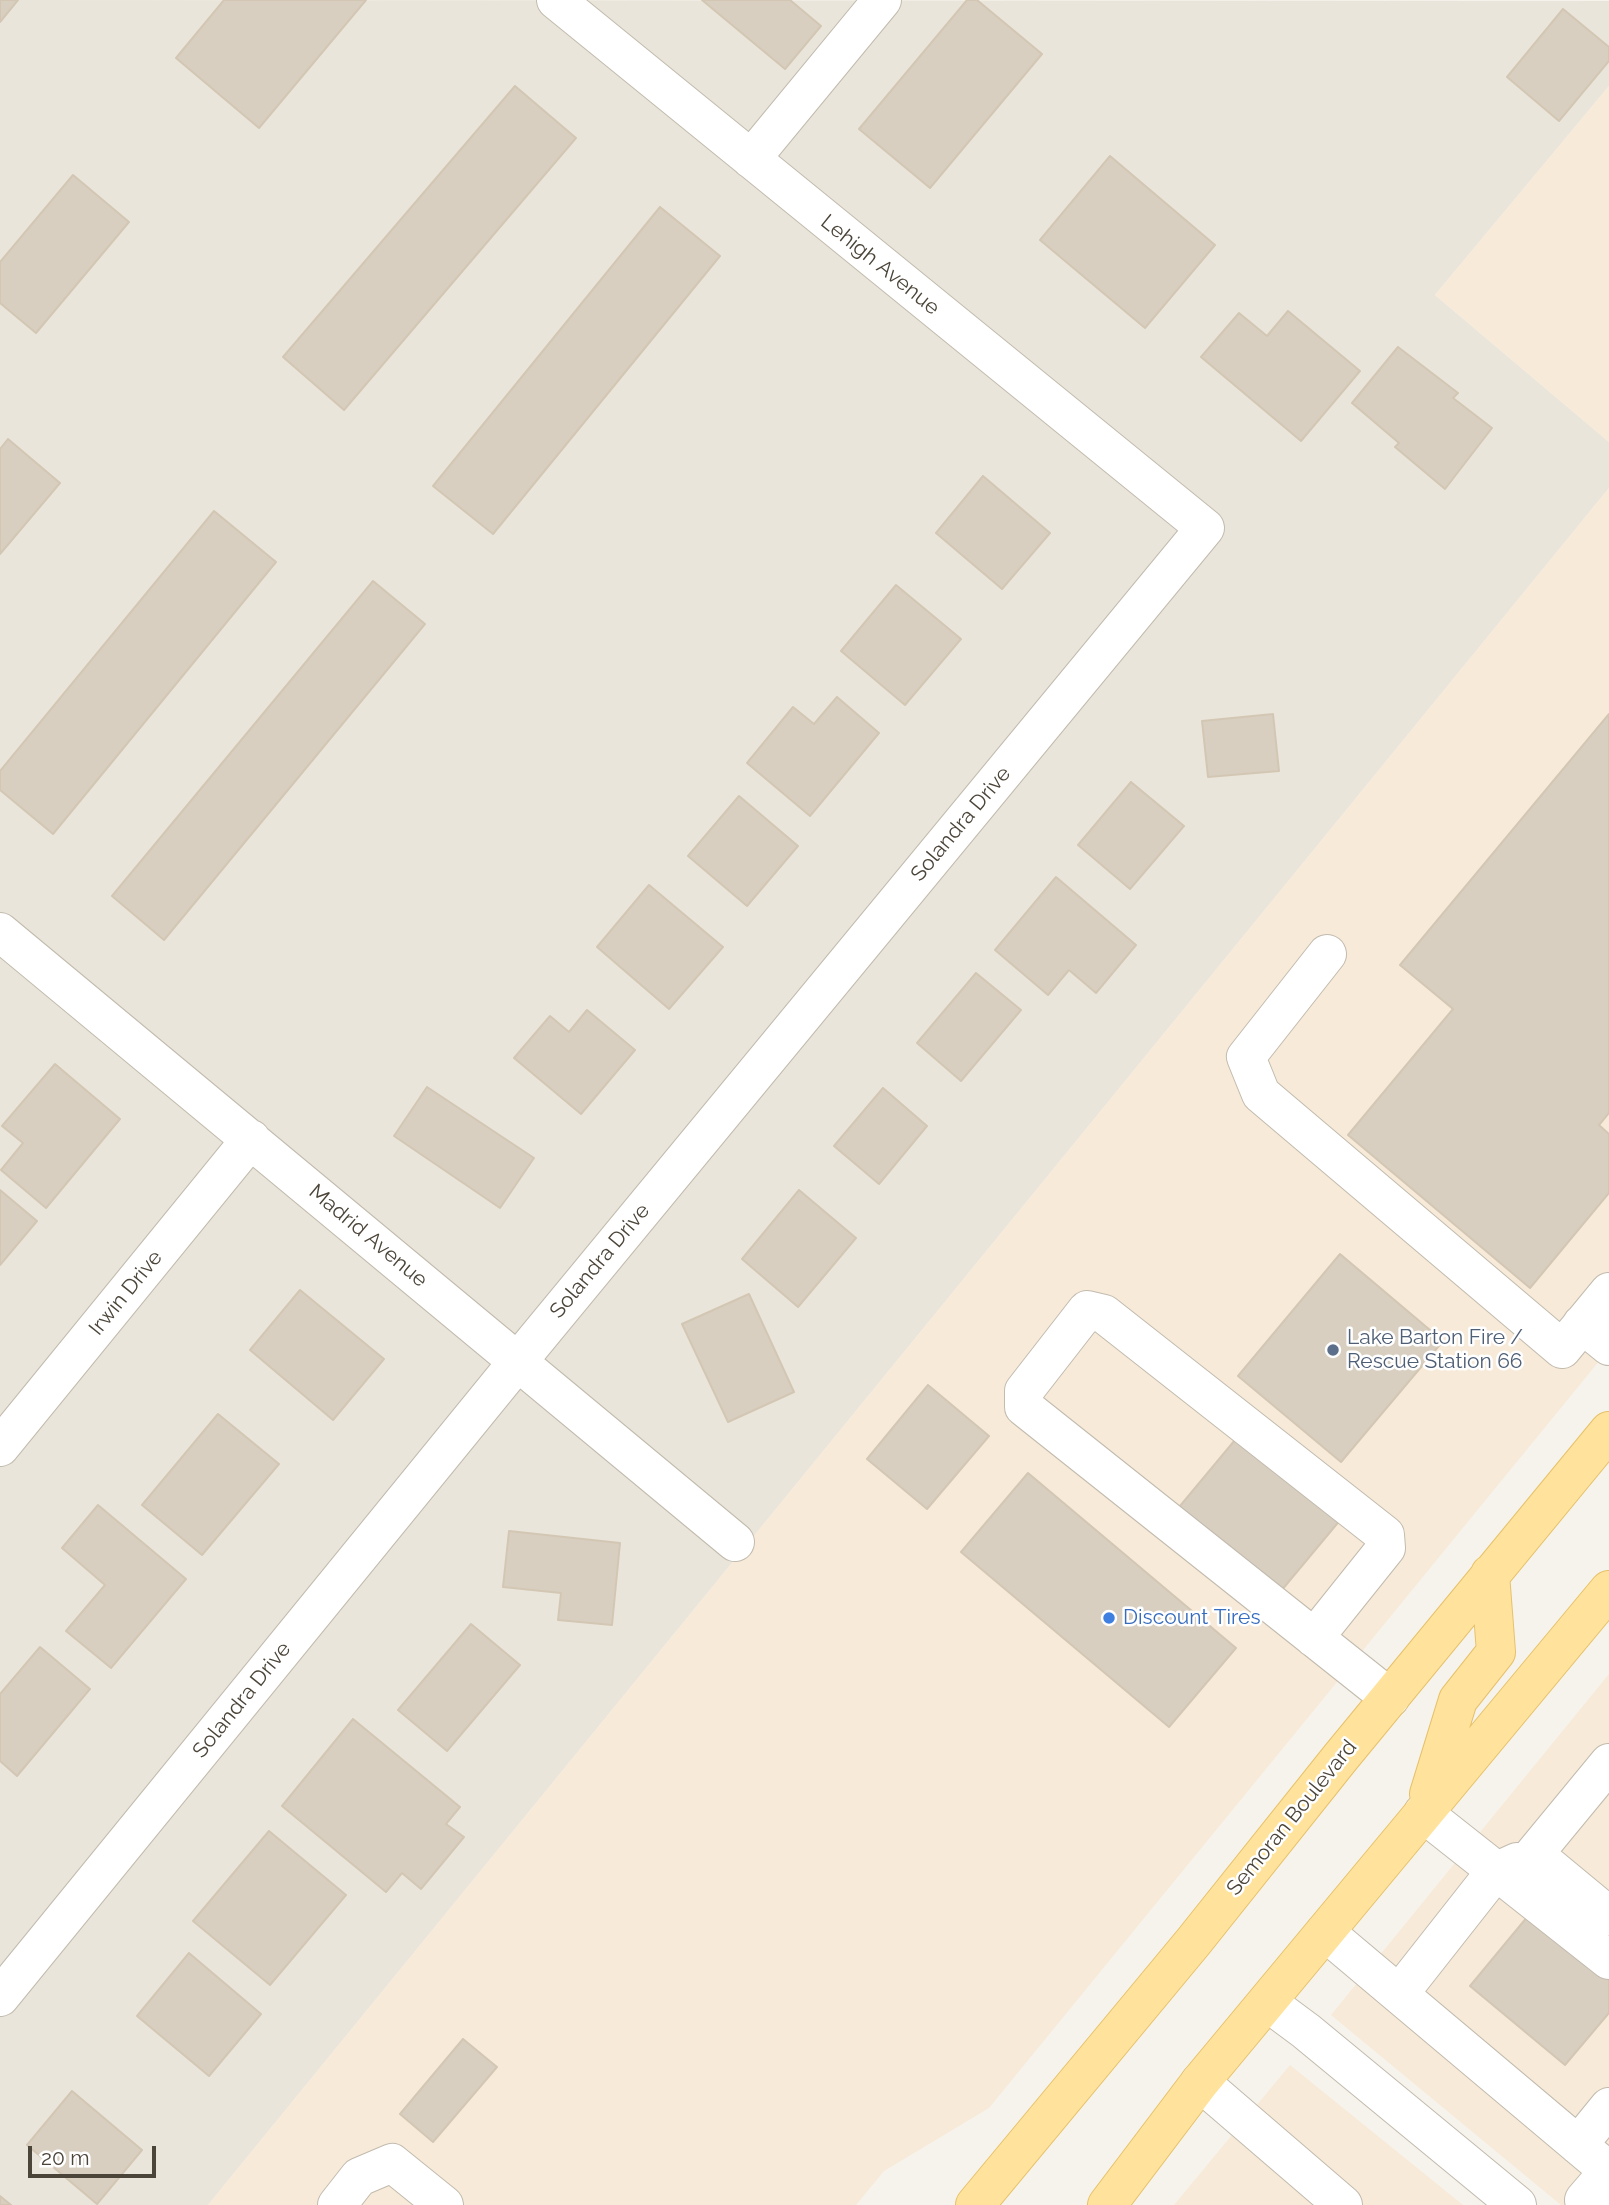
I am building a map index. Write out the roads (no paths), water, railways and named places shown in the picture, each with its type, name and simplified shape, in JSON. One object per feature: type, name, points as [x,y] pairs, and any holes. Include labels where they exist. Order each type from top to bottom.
[{"type":"main road","name":"Semoran Boulevard","points":[[975,2205],[1194,1941],[1609,1431]]},
{"type":"main road","points":[[1423,1813],[1458,1700],[1496,1652],[1490,1574]]},
{"type":"main road","points":[[1107,2205],[1200,2082],[1609,1590]]},
{"type":"street","name":"Lehigh Avenue","points":[[556,0],[1205,528]]},
{"type":"street","points":[[751,159],[882,0]]},
{"type":"street","name":"Solandra Drive","points":[[0,1997],[519,1360],[1205,528]]},
{"type":"street","name":"Madrid Avenue","points":[[0,932],[519,1360],[735,1542]]},
{"type":"street","points":[[1327,954],[1247,1057],[1261,1094],[1562,1349],[1595,1335],[1609,1292]]},
{"type":"street","name":"Irwin Drive","points":[[0,1447],[251,1139]]},
{"type":"street","points":[[1314,1638],[1386,1548],[1385,1535],[1104,1314],[1087,1310],[1024,1391],[1024,1407],[1314,1638],[1390,1698]]},
{"type":"street","points":[[1399,1994],[1494,1871],[1534,1854],[1609,1763]]},
{"type":"street","points":[[1423,1813],[1609,1960]]},
{"type":"street","points":[[1534,1854],[1609,1916]]},
{"type":"street","points":[[1325,1933],[1609,2171],[1584,2200],[1591,2205]]},
{"type":"street","points":[[1268,2002],[1517,2205]]},
{"type":"street","points":[[1200,2082],[1343,2205]]},
{"type":"street","points":[[1578,2145],[1609,2107]]},
{"type":"street","points":[[337,2205],[359,2177],[392,2163],[444,2205]]},
{"type":"place","name":"Lake Barton Fire / Rescue Station 66","points":[[1333,1350]]},
{"type":"place","name":"Discount Tires","points":[[1109,1618]]}]
